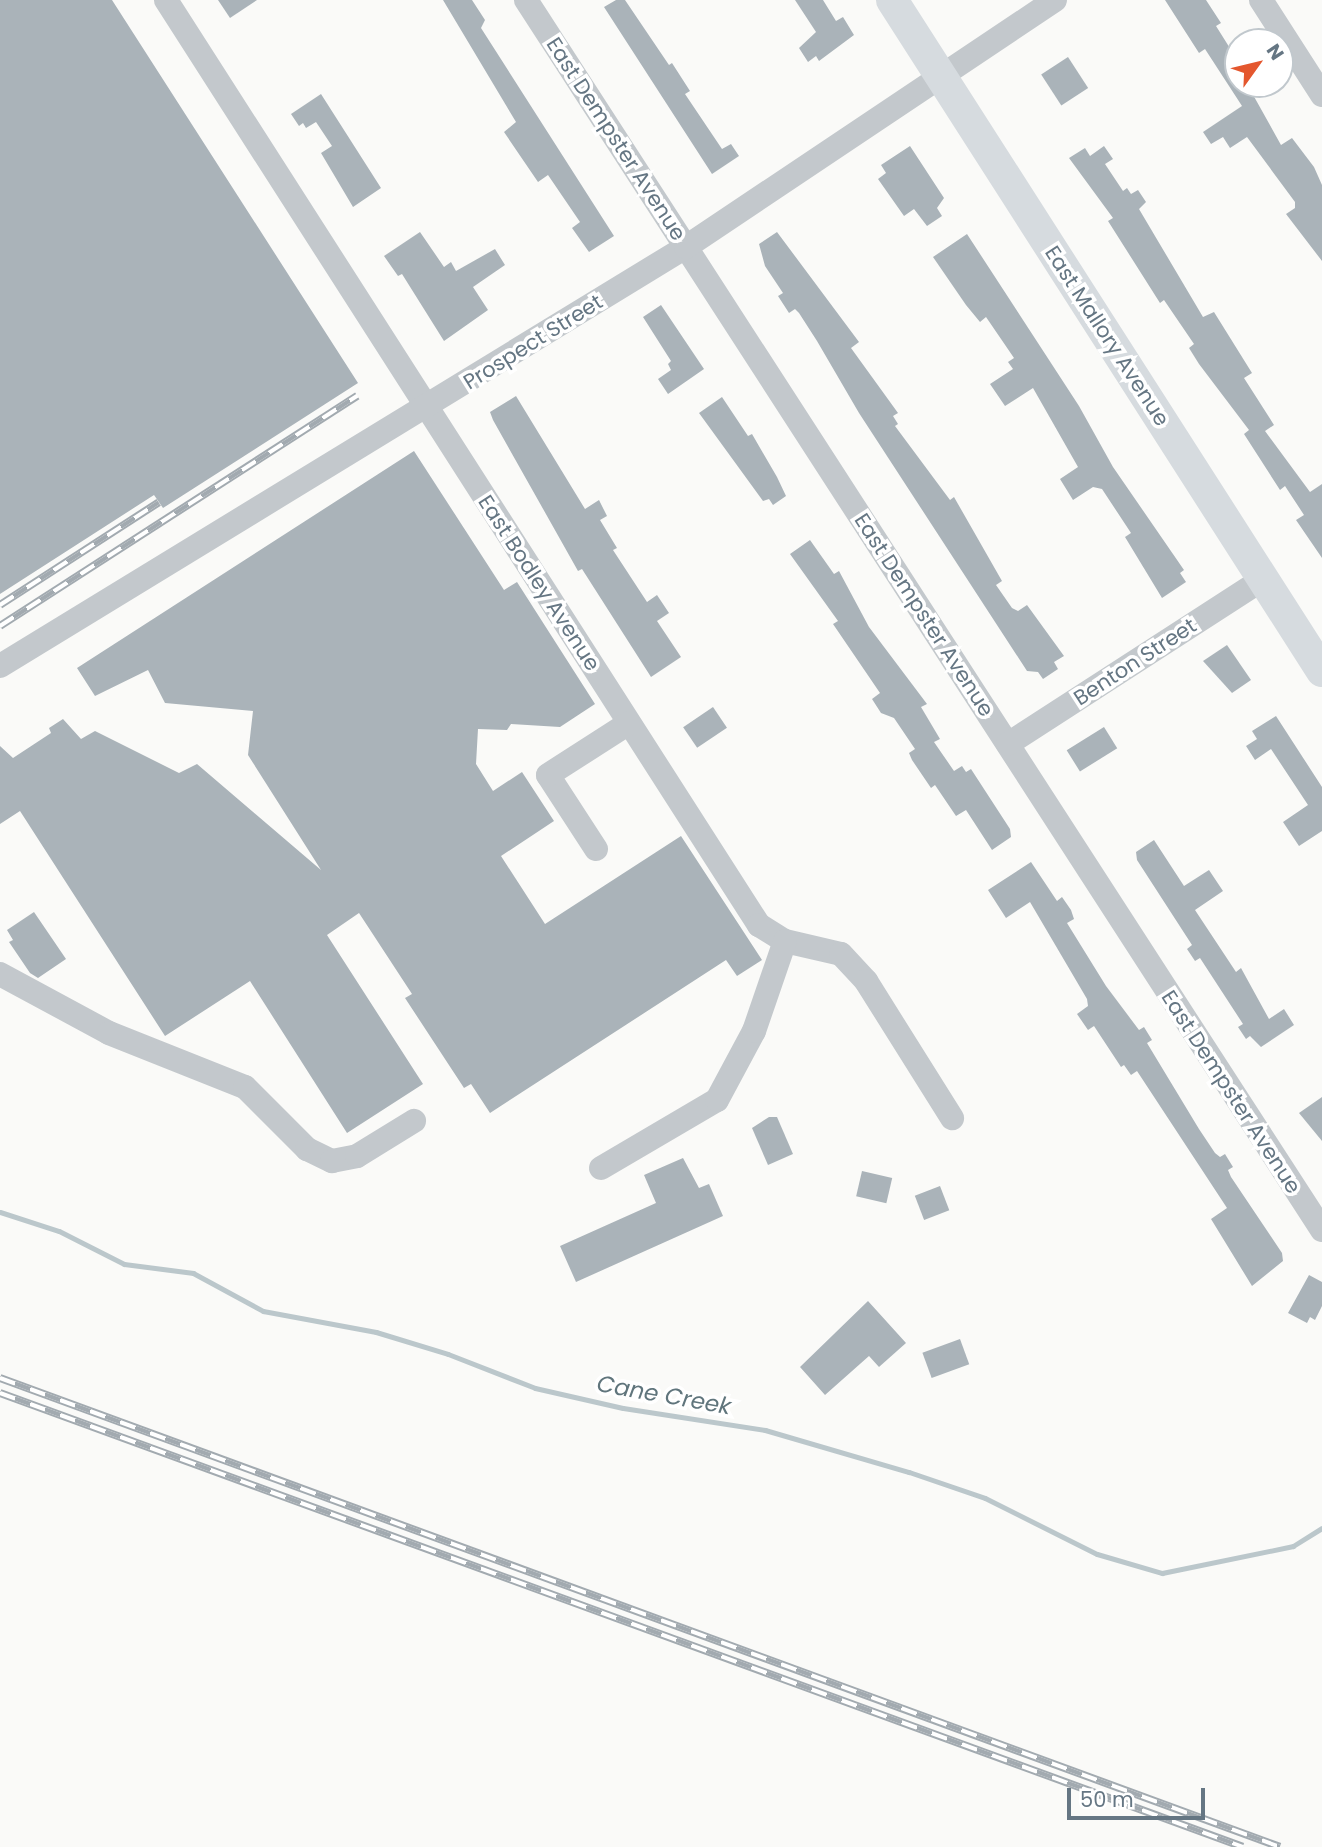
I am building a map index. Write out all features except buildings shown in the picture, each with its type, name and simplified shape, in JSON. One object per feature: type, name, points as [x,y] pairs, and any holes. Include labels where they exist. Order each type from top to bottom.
[{"type":"main road","name":"East Mallory Avenue","points":[[892,0],[1321,667]]},
{"type":"street","name":"East Bodley Avenue","points":[[166,0],[760,925],[785,941],[841,954],[866,981],[952,1118]]},
{"type":"street","name":"East Dempster Avenue","points":[[526,0],[1322,1230]]},
{"type":"street","name":"Prospect Street","points":[[0,666],[426,408],[685,247],[940,74],[1055,0]]},
{"type":"street","points":[[1261,0],[1322,95]]},
{"type":"street","name":"Benton Street","points":[[1008,744],[1263,579]]},
{"type":"street","points":[[596,849],[548,775],[629,723]]},
{"type":"street","points":[[601,1168],[717,1100],[754,1031],[785,941]]},
{"type":"street","points":[[0,974],[109,1033],[245,1087],[307,1149],[332,1161],[358,1156],[414,1121]]},
{"type":"waterway","name":"Cane Creek","points":[[0,1212],[59,1231],[124,1264],[193,1273],[263,1311],[376,1332],[448,1354],[535,1388],[623,1408],[765,1430],[909,1472],[985,1498],[1097,1554],[1162,1573],[1293,1546],[1322,1528]]},
{"type":"railway","points":[[0,626],[357,396]]},
{"type":"railway","points":[[0,605],[159,502]]},
{"type":"railway","points":[[0,1378],[1280,1847]]},
{"type":"railway","points":[[0,1393],[1243,1847]]}]
